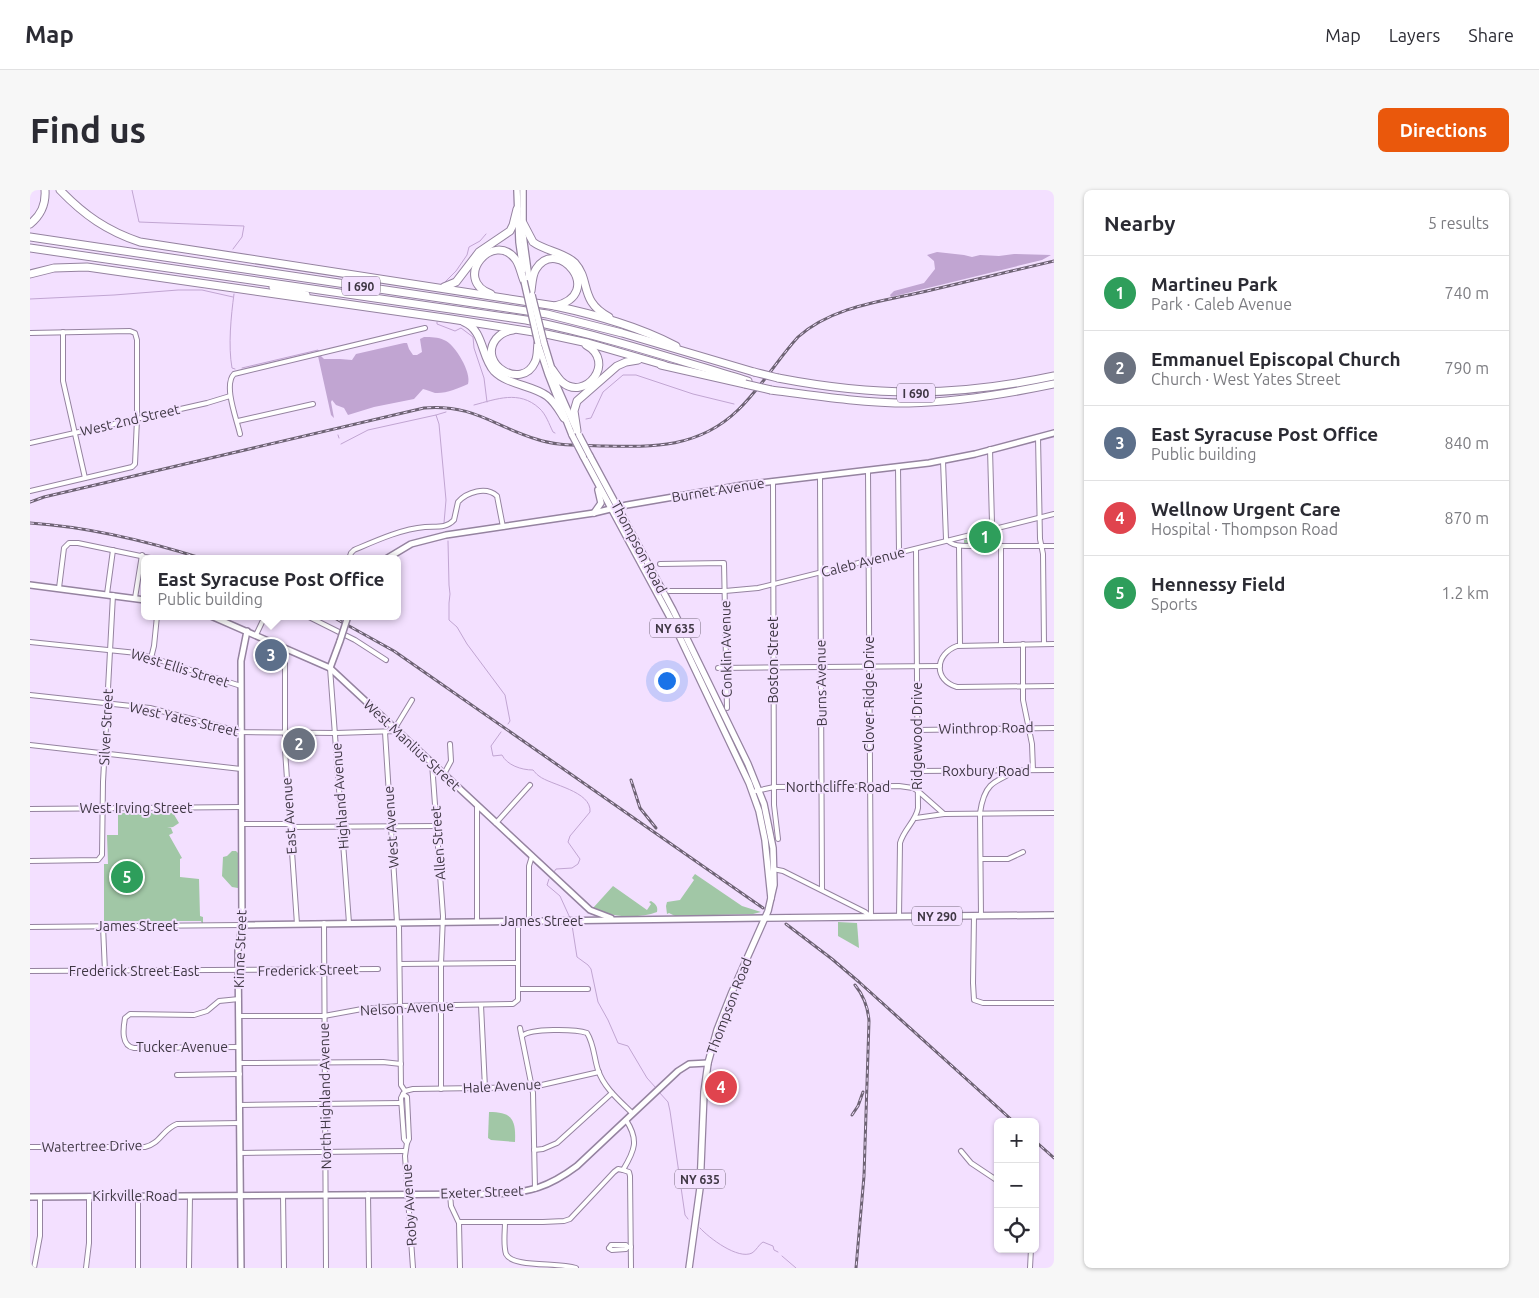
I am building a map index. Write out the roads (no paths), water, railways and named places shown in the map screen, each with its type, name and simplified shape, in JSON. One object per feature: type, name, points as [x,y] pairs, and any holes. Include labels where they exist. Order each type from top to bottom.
[{"type":"highway","points":[[30,224],[36,219],[45,204],[45,190]]},
{"type":"highway","points":[[60,190],[80,210],[99,224],[115,233],[140,242],[555,306],[616,321],[658,337],[689,352]]},
{"type":"highway","points":[[425,286],[449,286],[456,282],[479,252],[510,231],[517,209]]},
{"type":"highway","points":[[523,223],[533,242],[573,261],[580,271],[590,300],[600,312],[616,321]]},
{"type":"highway","name":"I 690","points":[[30,238],[547,314],[588,323],[754,372],[842,389],[926,393],[999,387],[1054,376]]},
{"type":"highway","name":"I 690","points":[[30,248],[510,317],[619,342],[747,382],[804,394],[861,401],[928,402],[1000,394],[1054,384]]},
{"type":"highway","points":[[504,298],[489,294],[478,284],[475,272],[476,265],[482,256],[496,250],[509,253],[517,262],[524,282]]},
{"type":"highway","points":[[532,293],[534,274],[539,266],[551,259],[558,259],[568,263],[576,274],[576,291],[566,302],[555,306]]},
{"type":"highway","points":[[30,274],[54,268],[87,267],[451,319],[569,339],[664,366]]},
{"type":"highway","points":[[233,267],[338,273]]},
{"type":"highway","points":[[184,271],[286,290],[354,306]]},
{"type":"highway","points":[[451,319],[468,324],[475,330],[492,368],[498,374],[547,396],[564,418]]},
{"type":"highway","points":[[520,330],[507,331],[494,342],[492,354],[495,363],[509,374],[515,375],[528,371],[534,363],[541,342]]},
{"type":"highway","points":[[552,369],[561,382],[572,387],[584,386],[593,380],[596,375],[599,360],[593,349],[569,339]]},
{"type":"highway","points":[[576,434],[574,411],[577,401],[617,366],[635,360],[747,382]]},
{"type":"main road","name":"Thompson Road","points":[[516,190],[524,282],[564,418],[590,456],[768,818],[774,892],[765,918],[717,1030],[708,1063],[704,1092],[700,1189],[688,1268]]},
{"type":"main road","name":"Thompson Road","points":[[523,190],[526,261],[541,342],[583,456],[593,476],[614,508]]},
{"type":"main road","points":[[523,202],[527,190]]},
{"type":"main road","points":[[593,476],[601,503],[594,513]]},
{"type":"main road","name":"James Street","points":[[765,918],[1054,916]]},
{"type":"street","points":[[240,434],[230,396],[229,385],[231,377],[240,372],[426,328]]},
{"type":"street","points":[[30,333],[130,331],[135,333],[137,340],[135,464],[132,467],[30,491]]},
{"type":"street","points":[[63,332],[63,381],[85,478]]},
{"type":"street","name":"West 2nd Street","points":[[30,443],[230,396]]},
{"type":"street","points":[[238,421],[313,404]]},
{"type":"street","name":"Burnet Avenue","points":[[392,555],[400,549],[425,539],[594,513],[773,481],[943,461],[1054,433]]},
{"type":"street","points":[[1038,437],[1039,518],[1043,554],[1044,644]]},
{"type":"street","points":[[990,449],[994,546]]},
{"type":"street","points":[[943,461],[946,539],[948,541],[959,546],[1054,546]]},
{"type":"street","points":[[898,467],[899,552]]},
{"type":"street","name":"Clover Ridge Drive","points":[[868,470],[871,917]]},
{"type":"street","name":"Burns Avenue","points":[[820,476],[822,890]]},
{"type":"street","name":"Boston Street","points":[[773,481],[774,787],[778,839]]},
{"type":"street","points":[[350,555],[354,550],[396,534],[425,527],[445,526],[454,520],[455,507],[462,498],[470,493],[493,493],[497,496],[503,527]]},
{"type":"street","name":"Caleb Avenue","points":[[669,591],[724,591],[773,585],[1054,514]]},
{"type":"street","points":[[58,588],[66,544],[72,542],[142,555]]},
{"type":"street","points":[[959,546],[960,645]]},
{"type":"street","points":[[1001,546],[1001,644]]},
{"type":"street","name":"Ridgewood Drive","points":[[916,549],[918,771],[916,818]]},
{"type":"street","points":[[107,594],[113,550]]},
{"type":"street","points":[[135,598],[141,561]]},
{"type":"street","name":"Conklin Avenue","points":[[660,564],[724,563],[727,708]]},
{"type":"street","points":[[30,586],[141,599]]},
{"type":"street","name":"Silver Street","points":[[30,861],[86,861],[100,859],[102,855],[104,846],[104,754],[113,595]]},
{"type":"street","points":[[150,658],[154,646],[157,620]]},
{"type":"street","name":"West Manlius Street","points":[[220,620],[330,668],[590,910],[598,915],[618,920]]},
{"type":"street","points":[[256,636],[263,620]]},
{"type":"street","points":[[315,620],[356,640],[386,660]]},
{"type":"street","points":[[330,668],[347,620]]},
{"type":"street","name":"Kinne Street","points":[[240,1268],[239,946],[242,925],[242,824],[240,661],[246,631]]},
{"type":"street","name":"West Ellis Street","points":[[30,642],[137,653],[241,686]]},
{"type":"street","points":[[1023,644],[1024,706],[1032,744],[1033,770]]},
{"type":"street","points":[[1054,644],[960,645],[950,648],[944,654],[941,658],[940,666],[941,673],[946,681],[957,686],[1054,686]]},
{"type":"street","name":"East Avenue","points":[[285,648],[284,733],[297,924]]},
{"type":"street","points":[[718,668],[940,666]]},
{"type":"street","name":"Highland Avenue","points":[[330,668],[349,923]]},
{"type":"street","name":"West Yates Street","points":[[30,695],[150,708],[241,732],[336,733],[396,730]]},
{"type":"street","points":[[396,730],[412,700]]},
{"type":"street","name":"Winthrop Road","points":[[917,730],[1054,728]]},
{"type":"street","name":"West Avenue","points":[[385,732],[397,922]]},
{"type":"street","points":[[444,774],[451,762],[450,744]]},
{"type":"street","points":[[30,745],[241,769]]},
{"type":"street","name":"Allen Street","points":[[432,763],[442,922],[441,1089]]},
{"type":"street","name":"Roxbury Road","points":[[918,771],[1054,770]]},
{"type":"street","points":[[997,771],[998,779]]},
{"type":"street","points":[[1017,771],[994,781],[984,793],[980,814],[981,859],[973,998],[975,1001],[983,1003],[1054,1003]]},
{"type":"street","points":[[496,823],[530,785]]},
{"type":"street","name":"Northcliffe Road","points":[[756,791],[774,787],[869,786],[908,787],[918,791]]},
{"type":"street","points":[[918,791],[944,814]]},
{"type":"street","points":[[477,805],[477,922]]},
{"type":"street","name":"West Irving Street","points":[[30,809],[241,807]]},
{"type":"street","points":[[899,917],[900,843],[909,824],[916,818],[944,814],[1054,813]]},
{"type":"street","points":[[242,824],[342,827],[437,826]]},
{"type":"street","points":[[981,859],[1008,860],[1023,852]]},
{"type":"street","points":[[529,921],[529,866],[532,856]]},
{"type":"street","points":[[772,869],[783,871],[865,912],[871,917]]},
{"type":"street","name":"West Manlius Street","points":[[590,910],[594,921]]},
{"type":"street","name":"James Street","points":[[30,927],[765,918]]},
{"type":"street","points":[[518,921],[518,989],[588,989]]},
{"type":"street","name":"Roby Avenue","points":[[397,922],[399,927],[400,964],[400,1064],[401,1084],[406,1097],[409,1139],[405,1151],[413,1268]]},
{"type":"street","name":"North Highland Avenue","points":[[324,923],[326,1268]]},
{"type":"street","points":[[103,926],[105,972]]},
{"type":"street","points":[[400,964],[518,963]]},
{"type":"street","name":"Frederick Street","points":[[239,971],[378,970]]},
{"type":"street","name":"Frederick Street East","points":[[30,971],[239,971]]},
{"type":"street","name":"Nelson Avenue","points":[[239,1016],[324,1016],[362,1009],[400,1006],[516,1003],[518,1000],[518,989]]},
{"type":"street","name":"Tucker Avenue","points":[[239,999],[219,1001],[207,1011],[194,1015],[130,1014],[124,1021],[124,1040],[126,1044],[134,1048],[239,1047]]},
{"type":"street","points":[[481,1005],[485,1088]]},
{"type":"street","points":[[520,1028],[533,1087],[535,1190]]},
{"type":"street","points":[[522,1036],[528,1032],[538,1031],[585,1032],[590,1038],[599,1072],[612,1092],[632,1113]]},
{"type":"street","points":[[240,1063],[383,1062],[400,1064]]},
{"type":"street","name":"Exeter Street","points":[[240,1195],[509,1194],[535,1190],[567,1174],[678,1071],[689,1064],[708,1063]]},
{"type":"street","name":"Hale Avenue","points":[[404,1092],[413,1089],[533,1087],[599,1072]]},
{"type":"street","points":[[177,1074],[240,1074]]},
{"type":"street","name":"Roby Avenue","points":[[404,1092],[401,1103],[404,1139],[407,1143]]},
{"type":"street","points":[[534,1150],[543,1149],[557,1143],[612,1092]]},
{"type":"street","points":[[240,1105],[401,1103]]},
{"type":"street","points":[[623,1170],[635,1140],[634,1133],[626,1120]]},
{"type":"street","name":"Watertree Drive","points":[[30,1148],[145,1146],[157,1141],[171,1127],[177,1124],[240,1123]]},
{"type":"street","points":[[240,1153],[405,1151]]},
{"type":"street","points":[[960,1151],[971,1163],[994,1178]]},
{"type":"street","points":[[459,1222],[564,1221],[570,1219],[614,1172],[618,1169],[623,1170],[629,1172],[630,1176],[629,1247],[631,1268]]},
{"type":"street","points":[[368,1194],[369,1268]]},
{"type":"street","points":[[450,1194],[451,1206],[459,1222],[460,1268]]},
{"type":"street","name":"Kirkville Road","points":[[30,1197],[240,1195]]},
{"type":"street","points":[[283,1195],[284,1268]]},
{"type":"street","points":[[86,1268],[89,1243],[89,1196]]},
{"type":"street","points":[[138,1196],[138,1268]]},
{"type":"street","points":[[189,1268],[190,1196]]},
{"type":"street","points":[[34,1268],[40,1236],[40,1197]]},
{"type":"street","points":[[505,1222],[505,1251],[512,1262],[522,1266],[566,1266],[576,1268]]},
{"type":"street","points":[[1030,1268],[1031,1253]]},
{"type":"waterway","points":[[132,190],[139,222],[244,226],[242,237],[233,249]]},
{"type":"waterway","points":[[443,284],[456,271],[467,255],[469,247],[480,241],[486,234]]},
{"type":"waterway","points":[[30,299],[178,290],[202,290],[233,297]]},
{"type":"waterway","points":[[234,294],[230,350],[232,368],[235,369]]},
{"type":"waterway","points":[[437,322],[437,324],[455,331],[461,328],[473,337],[474,348],[484,378],[487,402]]},
{"type":"waterway","points":[[242,368],[318,350],[319,352]]},
{"type":"waterway","points":[[586,419],[591,418],[603,392],[623,375],[636,375],[693,394],[734,404]]},
{"type":"waterway","points":[[474,405],[491,400],[524,399],[541,410],[555,433]]},
{"type":"waterway","points":[[436,415],[446,412]]},
{"type":"waterway","points":[[341,444],[368,430],[436,415],[439,424],[446,500],[444,523]]},
{"type":"waterway","points":[[448,541],[449,620],[457,627],[467,644],[505,695],[510,721],[508,724]]},
{"type":"waterway","points":[[501,732],[491,746],[493,756],[502,755],[507,762],[515,766],[533,770],[544,779],[578,794],[589,805],[590,812],[570,836],[568,842],[580,859],[578,864],[572,868],[556,869],[554,872]]},
{"type":"waterway","points":[[549,879],[547,885],[560,896],[570,918]]},
{"type":"waterway","points":[[572,925],[577,957],[591,969],[598,1002],[618,1043],[628,1046],[647,1078],[656,1088]]},
{"type":"waterway","points":[[659,1092],[668,1102],[685,1215],[688,1219]]},
{"type":"waterway","points":[[700,1228],[732,1251],[746,1254],[752,1253],[763,1242],[773,1246],[774,1250],[778,1252]]},
{"type":"waterway","points":[[782,1256],[796,1268]]},
{"type":"railway","points":[[30,502],[44,497],[424,408],[457,409],[483,417],[521,434],[559,444],[637,446],[673,443],[690,439],[723,423],[738,410],[798,337],[827,318],[860,306],[1054,261]]},
{"type":"railway","points":[[30,523],[118,536],[191,555]]},
{"type":"railway","points":[[338,620],[394,651],[763,908]]},
{"type":"railway","points":[[631,780],[640,808],[656,828]]},
{"type":"railway","points":[[786,924],[859,982],[1010,1118]]},
{"type":"railway","points":[[855,985],[865,1002],[869,1021],[864,1176],[856,1268]]},
{"type":"railway","points":[[852,1115],[858,1106],[863,1092]]},
{"type":"railway","points":[[1039,1145],[1054,1158]]},
{"type":"place","name":"Martineu Park","points":[[985,537]]},
{"type":"place","name":"East Syracuse Post Office","points":[[271,655]]},
{"type":"place","name":"Emmanuel Episcopal Church","points":[[299,744]]},
{"type":"place","name":"Hennessy Field","points":[[127,877]]},
{"type":"place","name":"Wellnow Urgent Care","points":[[721,1087]]}]
